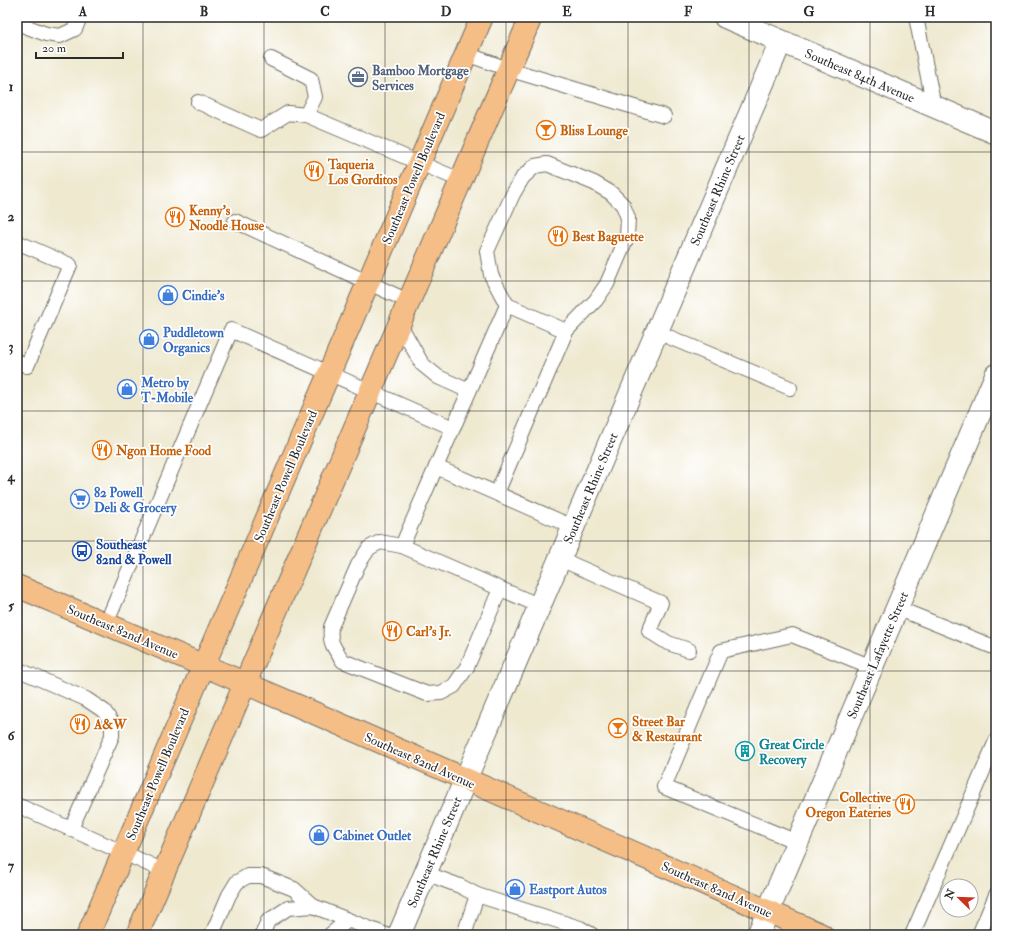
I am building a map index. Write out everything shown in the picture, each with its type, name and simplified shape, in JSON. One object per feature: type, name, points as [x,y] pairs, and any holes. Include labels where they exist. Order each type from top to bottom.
[{"type":"main road","name":"Southeast Powell Boulevard","points":[[88,935],[482,17]]},
{"type":"main road","points":[[137,935],[531,17]]},
{"type":"main road","name":"Southeast 82nd Avenue","points":[[18,591],[106,624],[822,935]]},
{"type":"street","name":"Southeast 84th Avenue","points":[[725,17],[996,133]]},
{"type":"street","name":"Southeast Rhine Street","points":[[399,935],[780,41]]},
{"type":"street","name":"Southeast Lafayette Street","points":[[758,935],[996,376]]},
{"type":"lane","points":[[17,23],[46,34],[60,36],[75,30],[80,17]]},
{"type":"lane","points":[[916,17],[934,107]]},
{"type":"lane","points":[[466,54],[508,69],[664,116]]},
{"type":"lane","points":[[271,59],[311,79],[315,97],[306,115]]},
{"type":"lane","points":[[198,102],[261,130],[288,114],[306,115],[460,180]]},
{"type":"lane","points":[[497,493],[566,331],[596,300],[607,284],[627,237],[628,218],[623,205],[611,193],[594,183],[547,164],[535,166],[524,177],[513,194],[487,251],[491,275],[507,305],[566,331]]},
{"type":"lane","points":[[235,221],[408,301]]},
{"type":"lane","points":[[17,242],[70,265],[27,366],[17,361]]},
{"type":"lane","points":[[402,546],[507,305]]},
{"type":"lane","points":[[399,324],[422,364],[438,377],[469,391]]},
{"type":"lane","points":[[106,624],[231,330],[453,428]]},
{"type":"lane","points":[[657,332],[790,388]]},
{"type":"lane","points":[[436,467],[573,527]]},
{"type":"lane","points":[[500,589],[467,666],[454,686],[441,693],[427,694],[343,661],[335,650],[330,638],[331,627],[358,565],[369,548],[380,542],[402,546],[540,606]]},
{"type":"lane","points":[[560,559],[661,603],[649,631],[668,643],[689,650]]},
{"type":"lane","points":[[897,608],[996,648]]},
{"type":"lane","points":[[797,842],[664,787],[721,651],[792,635],[872,667]]},
{"type":"lane","points":[[17,669],[86,699],[104,711],[112,723],[112,736],[71,829]]},
{"type":"lane","points":[[912,935],[996,740]]},
{"type":"lane","points":[[17,805],[164,871]]},
{"type":"lane","points":[[426,872],[460,886],[477,895],[580,928],[592,935]]},
{"type":"lane","points":[[213,932],[229,895],[237,882],[248,876],[261,876],[294,889],[313,906],[386,935]]},
{"type":"lane","points":[[464,935],[477,895]]},
{"type":"lane","points":[[979,935],[996,895]]},
{"type":"lane","points":[[262,935],[268,921],[288,908],[313,906]]},
{"type":"lane","points":[[330,935],[348,920]]},
{"type":"place","name":"Bamboo Mortgage Services","points":[[358,77]]},
{"type":"place","name":"Bliss Lounge","points":[[546,130]]},
{"type":"place","name":"Taqueria Los Gorditos","points":[[314,171]]},
{"type":"place","name":"Kenny’s Noodle House","points":[[175,217]]},
{"type":"place","name":"Best Baguette","points":[[558,236]]},
{"type":"place","name":"Cindie’s","points":[[168,295]]},
{"type":"place","name":"Puddletown Organics","points":[[149,339]]},
{"type":"place","name":"Metro by T-Mobile","points":[[127,389]]},
{"type":"place","name":"Ngon Home Food","points":[[102,450]]},
{"type":"place","name":"82 Powell Deli & Grocery","points":[[80,499]]},
{"type":"place","name":"Southeast 82nd & Powell","points":[[82,551]]},
{"type":"place","name":"Carl's Jr.","points":[[392,631]]},
{"type":"place","name":"A&W","points":[[80,724]]},
{"type":"place","name":"Street Bar & Restaurant","points":[[618,728]]},
{"type":"place","name":"Great Circle Recovery","points":[[745,751]]},
{"type":"place","name":"Collective Oregon Eateries","points":[[905,804]]},
{"type":"place","name":"Cabinet Outlet","points":[[319,835]]},
{"type":"place","name":"Eastport Autos","points":[[515,889]]}]
